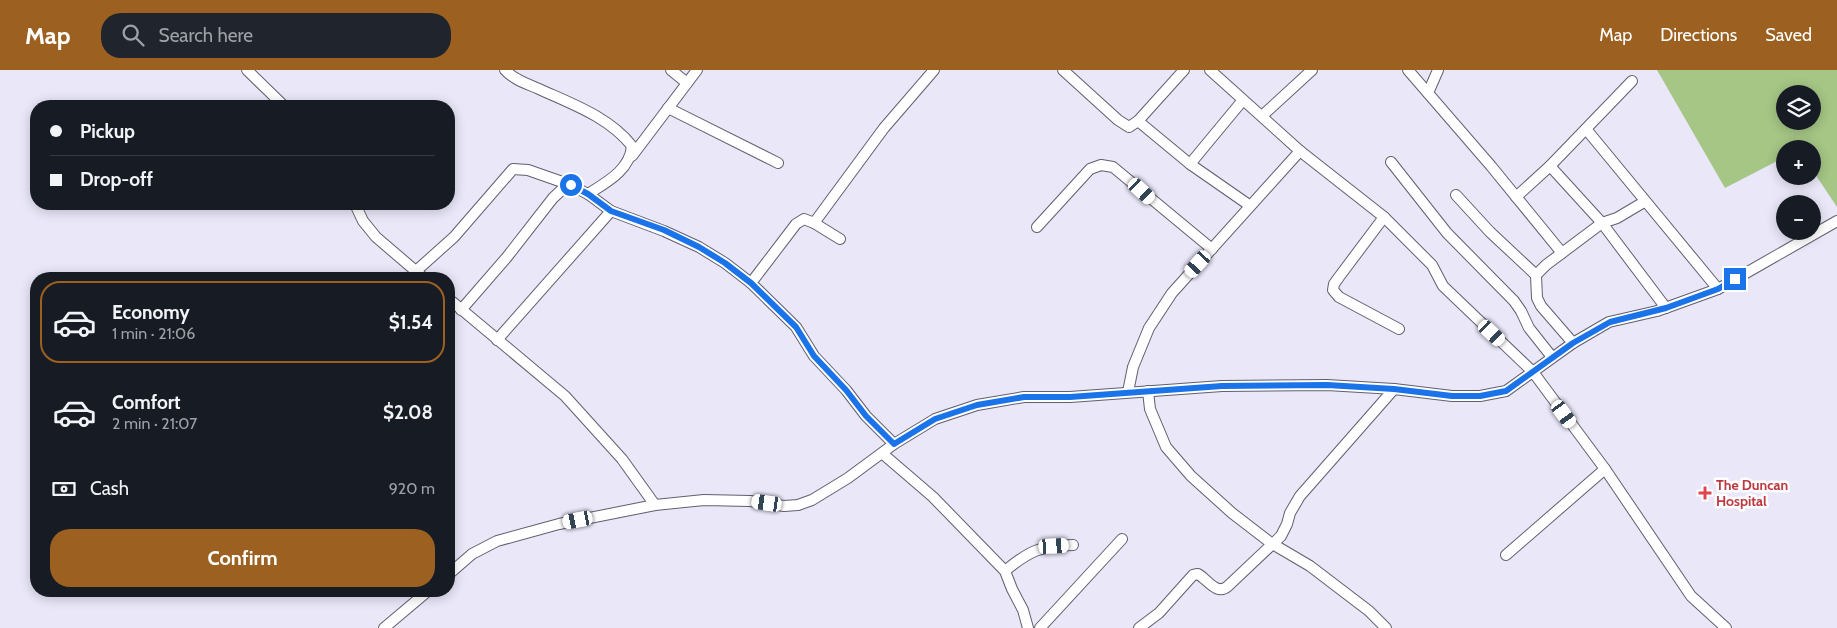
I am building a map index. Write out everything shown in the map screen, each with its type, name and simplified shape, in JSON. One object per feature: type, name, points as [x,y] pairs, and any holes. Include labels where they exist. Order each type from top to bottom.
[{"type":"street","points":[[247,70],[278,100]]},
{"type":"street","points":[[506,70],[518,79],[581,109],[613,127],[632,146],[631,156]]},
{"type":"street","points":[[671,70],[687,83]]},
{"type":"street","points":[[588,194],[612,179],[697,70]]},
{"type":"street","points":[[814,223],[884,128],[934,70]]},
{"type":"street","points":[[1063,70],[1118,120],[1129,127],[1138,120],[1184,70]]},
{"type":"street","points":[[1210,70],[1300,151],[1384,217],[1432,265],[1443,286],[1533,372],[1605,469],[1691,596],[1726,628]]},
{"type":"street","points":[[1262,116],[1312,70]]},
{"type":"street","points":[[1408,70],[1562,253]]},
{"type":"street","points":[[1428,93],[1438,70]]},
{"type":"street","points":[[1516,197],[1550,166],[1632,81]]},
{"type":"street","points":[[1190,164],[1244,100]]},
{"type":"street","points":[[668,108],[778,164]]},
{"type":"street","points":[[1138,120],[1190,164],[1249,205]]},
{"type":"street","points":[[1586,129],[1644,202],[1718,289]]},
{"type":"street","points":[[1128,392],[1133,367],[1149,328],[1172,293],[1249,205],[1300,151]]},
{"type":"street","points":[[1391,162],[1447,233],[1514,301],[1529,328],[1552,357]]},
{"type":"street","points":[[1037,226],[1090,169],[1101,165],[1113,167],[1212,249]]},
{"type":"street","points":[[1550,166],[1602,223],[1666,308]]},
{"type":"street","points":[[358,210],[363,221],[376,237],[416,271],[454,237],[513,169],[528,170],[568,184],[588,194],[611,211],[664,230],[699,247],[725,263],[751,283],[796,327],[814,356],[846,390],[866,416],[894,444]]},
{"type":"street","points":[[461,310],[507,257],[553,198],[568,184]]},
{"type":"street","points":[[1456,195],[1490,232],[1536,275],[1537,298],[1541,306],[1573,343]]},
{"type":"street","points":[[1536,275],[1546,264],[1602,223],[1617,218],[1644,202]]},
{"type":"street","points":[[497,340],[611,211]]},
{"type":"street","points":[[1384,217],[1334,284],[1334,290],[1339,297],[1399,330]]},
{"type":"street","points":[[751,283],[796,224],[804,220],[814,223],[840,239]]},
{"type":"street","points":[[455,569],[472,554],[497,541],[559,524],[655,505],[704,500],[750,501],[784,506],[798,505],[812,500],[883,454],[894,444],[935,419],[977,405],[1024,397],[1070,397],[1222,386],[1327,385],[1394,389],[1452,396],[1480,396],[1506,391],[1573,343],[1610,322],[1666,308],[1718,289],[1837,222]]},
{"type":"street","points":[[455,304],[565,396],[622,459],[655,505]]},
{"type":"street","points":[[1138,628],[1159,613],[1193,575],[1198,574],[1215,589],[1224,590],[1281,536],[1290,513],[1300,496],[1394,389]]},
{"type":"street","points":[[1148,391],[1150,409],[1166,447],[1177,461],[1232,513],[1271,544],[1310,566],[1369,611],[1386,628]]},
{"type":"street","points":[[883,454],[933,497],[1006,571],[1012,589],[1023,610],[1028,628]]},
{"type":"street","points":[[1506,554],[1605,469]]},
{"type":"street","points":[[1040,628],[1122,539]]},
{"type":"street","points":[[1006,571],[1019,559],[1036,549],[1073,545]]},
{"type":"street","points":[[384,628],[421,597]]},
{"type":"green space","points":[[1657,70],[1837,70],[1837,207],[1821,183],[1821,140],[1776,140],[1776,162],[1725,188]]},
{"type":"place","name":"The Duncan Hospital","points":[[1705,493]]},
{"type":"route","points":[[571,185],[588,194],[611,211],[664,230],[699,247],[725,263],[751,283],[796,327],[814,356],[846,390],[866,416],[894,444],[935,419],[977,405],[1024,397],[1070,397],[1222,386],[1327,385],[1394,389],[1452,396],[1480,396],[1506,391],[1573,343],[1610,322],[1666,308],[1718,289],[1735,279]]}]
